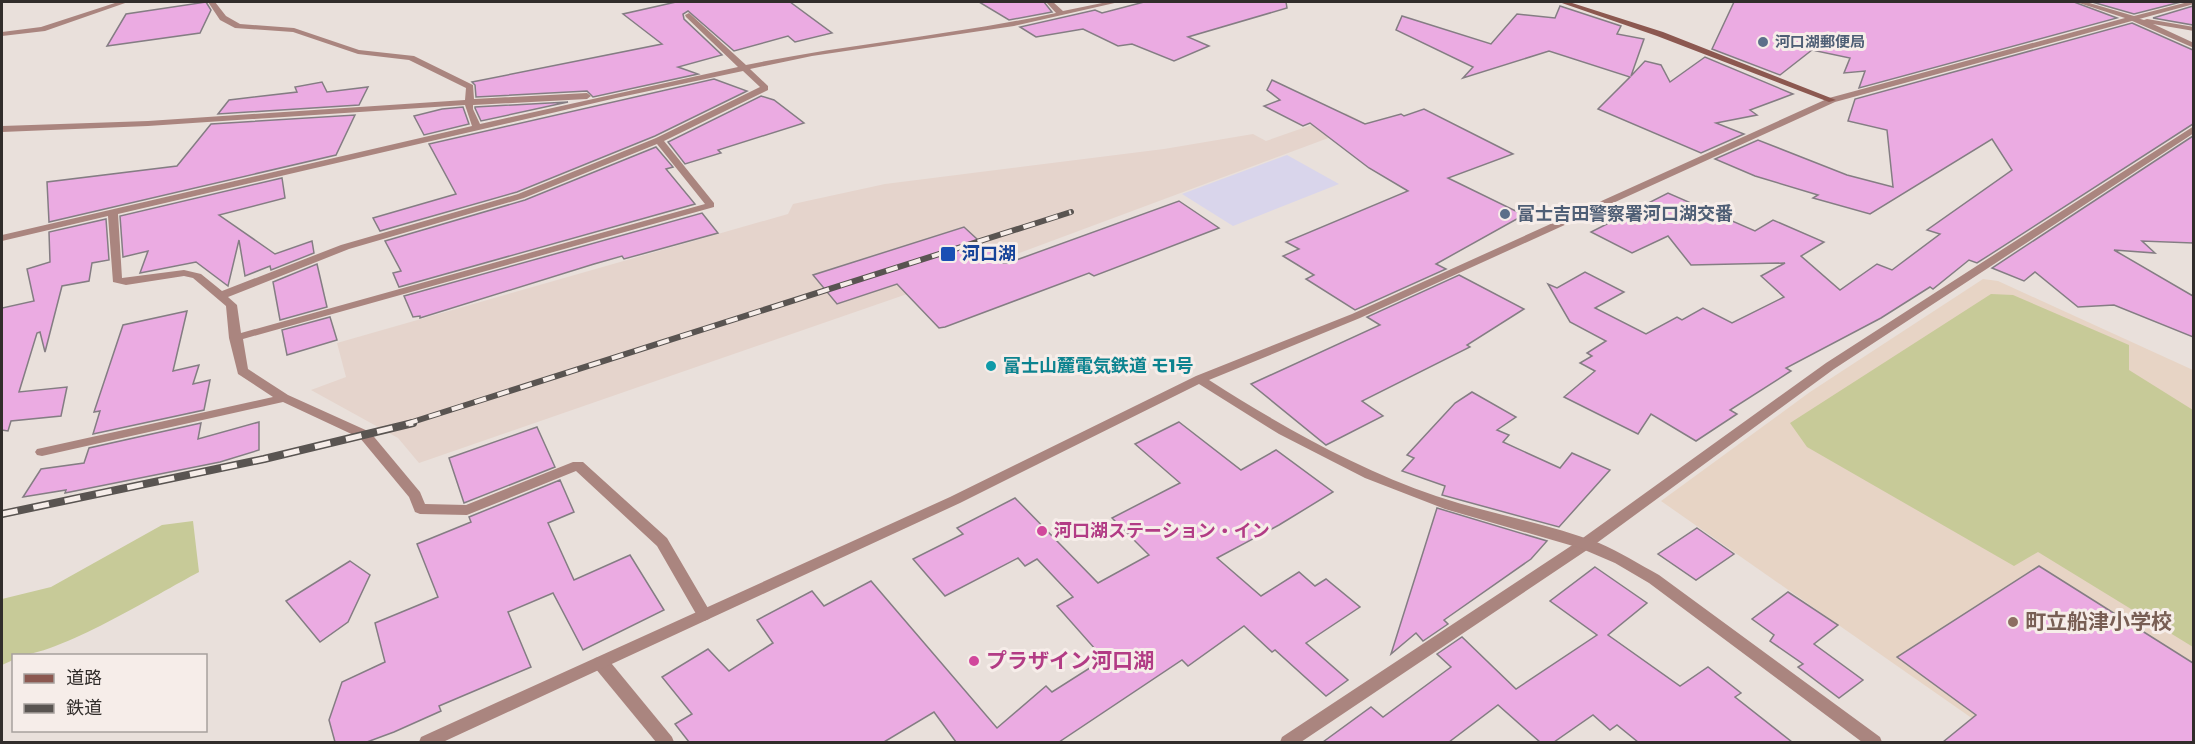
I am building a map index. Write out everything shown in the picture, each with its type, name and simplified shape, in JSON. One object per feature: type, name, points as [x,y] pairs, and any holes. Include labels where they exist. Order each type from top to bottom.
[{"type":"main road","points":[[1563,2],[1660,34],[1832,100]]},
{"type":"street","points":[[2,34],[42,29],[124,2]]},
{"type":"street","points":[[212,2],[223,18],[238,26],[294,30],[358,52],[411,58],[470,87],[468,109],[477,128]]},
{"type":"street","points":[[1049,2],[1062,14]]},
{"type":"street","points":[[2,238],[616,94],[813,54],[1014,24],[1115,2]]},
{"type":"street","points":[[2080,2],[2133,18],[2193,29]]},
{"type":"street","points":[[427,742],[955,500],[1200,378],[1356,316],[1563,219],[1832,100],[2193,2]]},
{"type":"street","points":[[220,296],[345,247],[521,196],[659,140],[765,88],[689,15]]},
{"type":"street","points":[[2133,18],[2193,46]]},
{"type":"street","points":[[2,129],[99,127],[469,100],[616,94]]},
{"type":"street","points":[[1288,742],[1585,544],[1830,366],[2193,129]]},
{"type":"street","points":[[235,338],[711,205],[659,140]]},
{"type":"street","points":[[113,211],[117,280],[126,282],[184,273],[197,276],[231,305],[235,338],[243,371],[284,398],[350,427],[371,440],[414,495],[420,509],[467,510],[579,465],[662,542],[704,615]]},
{"type":"street","points":[[1200,378],[1262,420],[1370,477],[1494,520],[1585,544],[1621,559],[1654,579],[1874,742]]},
{"type":"street","points":[[42,452],[284,398]]},
{"type":"street","points":[[601,663],[666,742]]},
{"type":"shaded area","points":[[1346,113],[1366,124],[939,283],[419,463],[398,438],[311,390],[346,377],[337,343],[788,214],[793,204],[885,184],[1164,149],[1253,134],[1266,141]]},
{"type":"shaded area","points":[[1287,155],[1339,184],[1233,226],[1182,194]]},
{"type":"shaded area","name":"町立船津小学校","points":[[1983,279],[1998,281],[2193,370],[2193,742],[2006,742],[1661,501],[1810,392]]},
{"type":"green space","points":[[1991,294],[2013,295],[2129,345],[2129,370],[2193,410],[2193,647],[2038,552],[2014,566],[1807,447],[1790,423]]},
{"type":"green space","points":[[193,521],[199,572],[81,635],[33,653],[12,654],[12,660],[2,665],[2,599],[51,587],[162,525]]},
{"type":"building","points":[[206,2],[211,10],[200,33],[107,46],[126,14]]},
{"type":"building","points":[[676,2],[790,2],[832,33],[795,42],[788,36],[734,51],[688,11],[683,14],[684,19],[722,55],[678,67],[698,74],[593,97],[587,91],[476,97],[475,85],[472,82],[662,44],[623,14]]},
{"type":"building","points":[[979,2],[1044,2],[1052,12],[1009,20]]},
{"type":"building","points":[[1144,2],[1286,2],[1287,8],[1188,37],[1209,46],[1174,61],[1132,44],[1118,46],[1083,29],[1036,37],[1020,27],[1095,10],[1102,13]]},
{"type":"building","points":[[1734,2],[2074,2],[2117,18],[1859,88],[1865,71],[1844,73],[1850,58],[1812,50],[1780,75],[1712,49]]},
{"type":"building","points":[[2092,2],[2181,2],[2134,14]]},
{"type":"building","points":[[1560,6],[1621,26],[1617,34],[1644,39],[1631,76],[1645,61],[1661,65],[1670,82],[1705,57],[1793,94],[1750,110],[1757,115],[1716,123],[1744,134],[1701,153],[1598,109],[1630,77],[1549,51],[1463,78],[1473,67],[1396,30],[1402,16],[1491,44],[1517,14],[1555,18]]},
{"type":"building","points":[[2193,6],[2193,25],[2153,18]]},
{"type":"building","points":[[2132,23],[2193,50],[2193,124],[1977,263],[1969,260],[1933,289],[1930,287],[1881,318],[1786,368],[1791,371],[1730,410],[1737,414],[1696,441],[1651,414],[1638,434],[1564,397],[1595,371],[1580,363],[1592,356],[1587,353],[1606,341],[1570,322],[1548,284],[1557,288],[1585,272],[1624,292],[1595,308],[1646,334],[1677,317],[1682,320],[1703,308],[1732,323],[1784,297],[1761,276],[1785,263],[1691,265],[1668,236],[1632,253],[1591,232],[1668,193],[1755,231],[1773,220],[1824,242],[1801,256],[1840,290],[1877,264],[1892,270],[1940,234],[1927,230],[2012,170],[1992,139],[1870,214],[1813,198],[1818,195],[1755,176],[1715,159],[1758,140],[1847,175],[1893,187],[1887,130],[1848,121],[1855,99]]},
{"type":"building","points":[[714,79],[747,91],[655,136],[517,192],[380,231],[373,218],[456,194],[429,144]]},
{"type":"building","points":[[1272,80],[1365,124],[1401,114],[1404,116],[1424,109],[1513,154],[1448,178],[1524,215],[1436,264],[1446,269],[1355,310],[1306,279],[1314,275],[1283,256],[1299,249],[1286,242],[1408,191],[1369,168],[1310,123],[1303,126],[1264,106],[1280,100],[1267,90]]},
{"type":"building","points":[[322,82],[327,92],[368,87],[359,105],[218,114],[229,100],[297,92],[295,87]]},
{"type":"building","points":[[761,96],[774,100],[804,123],[718,150],[721,153],[685,164],[668,142]]},
{"type":"building","points":[[568,102],[481,121],[475,108],[475,107]]},
{"type":"building","points":[[463,107],[469,124],[424,135],[414,116],[442,109]]},
{"type":"building","points":[[355,115],[336,155],[49,222],[47,182],[177,166],[211,124]]},
{"type":"building","points":[[2193,136],[2193,243],[2142,241],[2155,253],[2114,250],[2193,296],[2193,337],[2114,305],[2078,307],[2035,272],[2024,281],[1992,268]]},
{"type":"building","points":[[656,147],[673,167],[666,169],[695,204],[399,287],[393,273],[401,271],[385,241],[525,200]]},
{"type":"building","points":[[282,178],[285,198],[219,215],[275,254],[312,241],[314,253],[271,270],[270,266],[245,276],[239,240],[228,286],[196,262],[140,273],[148,251],[123,257],[120,216]]},
{"type":"building","points":[[1179,201],[1219,228],[1094,276],[1089,273],[945,327],[939,328],[897,284],[837,304],[813,275],[964,227],[1003,263],[1008,263]]},
{"type":"building","points":[[702,213],[718,233],[624,259],[622,256],[420,318],[420,316],[413,317],[404,296]]},
{"type":"building","points":[[106,219],[109,260],[92,263],[89,281],[62,286],[45,352],[40,332],[37,333],[19,392],[67,387],[61,416],[11,421],[8,431],[2,430],[2,308],[34,301],[27,269],[50,262],[49,232]]},
{"type":"building","points":[[317,264],[327,307],[280,320],[273,282]]},
{"type":"building","points":[[1459,275],[1524,309],[1467,345],[1470,347],[1362,401],[1383,416],[1326,445],[1251,384],[1380,325],[1367,317]]},
{"type":"building","points":[[187,311],[173,371],[199,365],[193,384],[210,380],[204,410],[93,434],[100,411],[94,412],[123,325]]},
{"type":"building","points":[[330,317],[337,340],[287,355],[282,330]]},
{"type":"building","points":[[1472,392],[1516,417],[1497,430],[1509,435],[1503,442],[1560,468],[1572,453],[1610,470],[1559,527],[1442,495],[1445,486],[1402,471],[1414,458],[1407,455],[1455,403]]},
{"type":"building","points":[[259,422],[259,450],[220,462],[65,493],[66,490],[23,497],[41,469],[84,463],[89,448],[201,423],[198,439]]},
{"type":"building","points":[[1179,422],[1241,470],[1276,450],[1333,492],[1279,525],[1217,558],[1261,596],[1299,572],[1315,586],[1326,579],[1360,607],[1306,643],[1348,680],[1326,696],[1275,650],[1272,652],[1244,626],[1188,666],[1182,660],[1059,742],[956,742],[934,712],[884,742],[689,742],[675,724],[692,714],[662,677],[708,649],[729,671],[773,643],[757,620],[812,591],[824,606],[871,581],[997,728],[1046,686],[1052,692],[1104,659],[1057,606],[1073,597],[1037,559],[1025,566],[1018,558],[945,596],[913,559],[963,534],[957,528],[1015,498],[1098,583],[1149,555],[1112,518],[1180,483],[1135,444]]},
{"type":"building","points":[[537,427],[555,467],[464,503],[449,458]]},
{"type":"building","points":[[560,480],[574,512],[548,523],[574,580],[630,555],[664,610],[583,650],[553,593],[508,612],[531,667],[439,706],[441,711],[394,732],[367,742],[335,742],[329,720],[342,682],[385,662],[375,623],[438,597],[417,544],[471,522],[469,517]]},
{"type":"building","points":[[1437,508],[1547,541],[1531,559],[1444,620],[1448,624],[1423,641],[1416,633],[1391,654]]},
{"type":"building","points":[[1697,528],[1734,554],[1696,580],[1658,554]]},
{"type":"building","points":[[350,561],[370,575],[348,622],[320,642],[286,601]]},
{"type":"building","points":[[2039,566],[2193,663],[2193,742],[1943,742],[1976,715],[1897,657]]},
{"type":"building","points":[[1595,567],[1647,603],[1608,635],[1680,686],[1708,667],[1741,693],[1735,697],[1792,742],[1638,742],[1617,725],[1610,730],[1593,715],[1554,742],[1540,742],[1498,705],[1449,742],[1323,742],[1371,707],[1383,717],[1451,667],[1437,654],[1462,637],[1516,689],[1597,635],[1550,601]]},
{"type":"building","points":[[1788,592],[1838,625],[1814,644],[1863,680],[1839,698],[1798,667],[1803,664],[1770,641],[1774,635],[1752,619]]},
{"type":"railway","points":[[406,424],[1071,212]]},
{"type":"railway","points":[[2,514],[264,459],[413,423]]},
{"type":"place","name":"河口湖郵便局","points":[[1763,42]]},
{"type":"place","name":"富士吉田警察署河口湖交番","points":[[1505,214]]},
{"type":"place","name":"河口湖","points":[[948,254]]},
{"type":"place","name":"富士山麓電気鉄道 モ1号","points":[[991,366]]},
{"type":"place","name":"河口湖ステーション・イン","points":[[1042,531]]},
{"type":"place","name":"町立船津小学校","points":[[2013,622]]},
{"type":"place","name":"プラザイン河口湖","points":[[974,661]]}]
